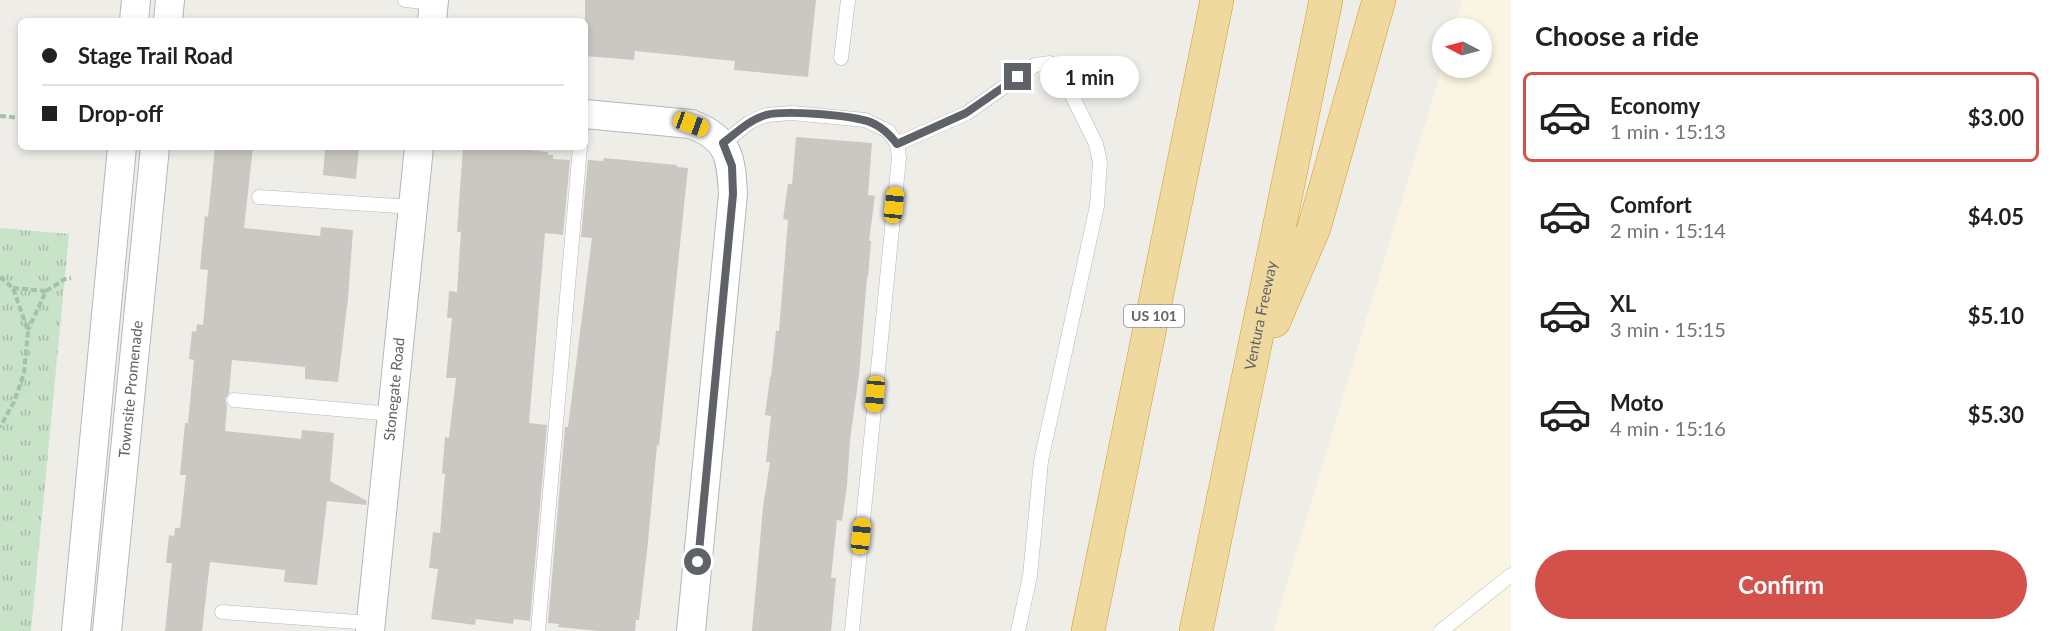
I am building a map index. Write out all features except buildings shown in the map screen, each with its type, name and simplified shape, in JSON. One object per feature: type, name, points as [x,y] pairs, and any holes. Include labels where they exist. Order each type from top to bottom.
[{"type":"highway","name":"US 101","points":[[1088,631],[1217,0]]},
{"type":"highway","name":"Ventura Freeway","points":[[1196,631],[1326,0]]},
{"type":"highway","points":[[1247,383],[1314,228],[1379,0]]},
{"type":"street","points":[[134,18],[136,0]]},
{"type":"street","points":[[168,18],[170,0]]},
{"type":"street","points":[[588,114],[691,124],[707,130],[723,143],[732,166],[733,194],[691,631]]},
{"type":"street","name":"Townsite Promenade","points":[[76,631],[122,150]]},
{"type":"street","name":"Townsite Promenade","points":[[107,631],[155,150]]},
{"type":"street","name":"Stonegate Road","points":[[371,627],[419,150]]},
{"type":"lane","points":[[405,0],[433,8]]},
{"type":"lane","points":[[841,58],[848,0]]},
{"type":"lane","points":[[897,144],[966,113],[1035,65],[1050,63],[1060,70],[1096,144],[1101,162],[1097,206],[1041,461],[1030,576],[1018,631]]},
{"type":"lane","points":[[723,143],[750,122],[766,115],[792,112],[865,120],[888,131],[897,144],[899,158],[852,631]]},
{"type":"lane","points":[[538,631],[580,150]]},
{"type":"lane","points":[[258,197],[413,207]]},
{"type":"lane","points":[[234,400],[392,414]]},
{"type":"lane","points":[[1440,631],[1511,575]]},
{"type":"lane","points":[[222,612],[371,627]]},
{"type":"path","points":[[0,116],[18,118]]},
{"type":"path","points":[[0,277],[13,288],[28,331]]},
{"type":"path","points":[[0,427],[14,402],[24,373],[28,331],[46,291],[65,279],[71,278]]},
{"type":"path","points":[[13,288],[46,291]]},
{"type":"shaded area","points":[[1462,0],[1511,0],[1511,631],[1274,631],[1439,78],[1492,78],[1492,18],[1457,18]]},
{"type":"green space","points":[[0,228],[69,234],[31,631],[0,631]]},
{"type":"route","points":[[698,562],[733,194],[732,166],[723,143],[750,122],[766,115],[792,112],[865,120],[888,131],[897,144],[966,113],[1018,77]]}]
